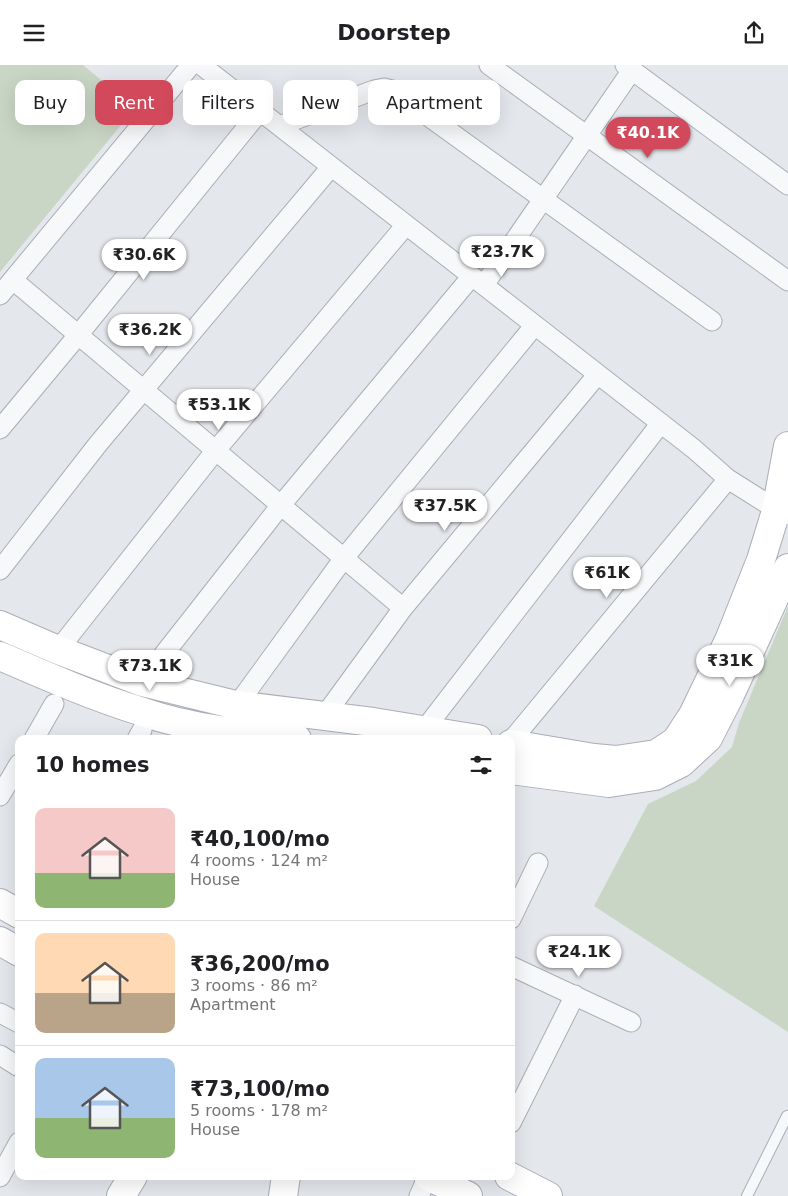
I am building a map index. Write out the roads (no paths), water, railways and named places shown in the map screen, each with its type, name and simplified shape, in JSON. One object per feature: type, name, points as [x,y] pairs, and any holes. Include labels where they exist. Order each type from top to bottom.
[{"type":"street","points":[[0,295],[191,65]]},
{"type":"street","points":[[201,65],[220,80]]},
{"type":"street","points":[[489,65],[788,281]]},
{"type":"street","points":[[142,682],[281,505],[478,281],[543,199],[587,136],[629,68],[788,185]]},
{"type":"street","points":[[279,126],[384,88],[392,91],[712,321]]},
{"type":"street","points":[[273,121],[661,423],[728,479],[782,514]]},
{"type":"street","points":[[0,429],[249,125]]},
{"type":"street","points":[[0,571],[28,532],[144,390],[331,167]]},
{"type":"street","points":[[58,650],[216,450],[406,225]]},
{"type":"street","points":[[13,280],[403,608]]},
{"type":"street","points":[[220,730],[236,705],[344,558],[535,325]]},
{"type":"street","points":[[325,715],[403,608],[598,374]]},
{"type":"street","points":[[424,730],[661,423]]},
{"type":"street","points":[[515,743],[585,757],[616,760],[656,754],[676,741],[693,715],[730,638],[782,514],[788,446]]},
{"type":"street","points":[[515,737],[728,479]]},
{"type":"street","points":[[515,771],[609,783],[655,776],[681,763],[708,738],[729,697],[788,568]]},
{"type":"street","points":[[0,625],[58,650],[142,682],[236,705],[325,715],[454,735]]},
{"type":"street","points":[[0,656],[41,674],[143,713],[220,730],[259,735]]},
{"type":"street","points":[[36,735],[54,704]]},
{"type":"street","points":[[0,796],[15,771]]},
{"type":"street","points":[[517,893],[538,863]]},
{"type":"street","points":[[0,903],[15,912]]},
{"type":"street","points":[[0,941],[15,950]]},
{"type":"street","points":[[515,968],[631,1022]]},
{"type":"street","points":[[515,1115],[575,995]]},
{"type":"street","points":[[0,1013],[15,1021]]},
{"type":"street","points":[[0,1177],[15,1149]]},
{"type":"street","points":[[515,1179],[548,1196]]},
{"type":"street","points":[[121,1196],[131,1180]]},
{"type":"street","points":[[143,1196],[152,1180]]},
{"type":"street","points":[[419,1196],[426,1180]]},
{"type":"street","points":[[436,1180],[468,1196]]},
{"type":"lane","points":[[750,1195],[787,1116]]}]
